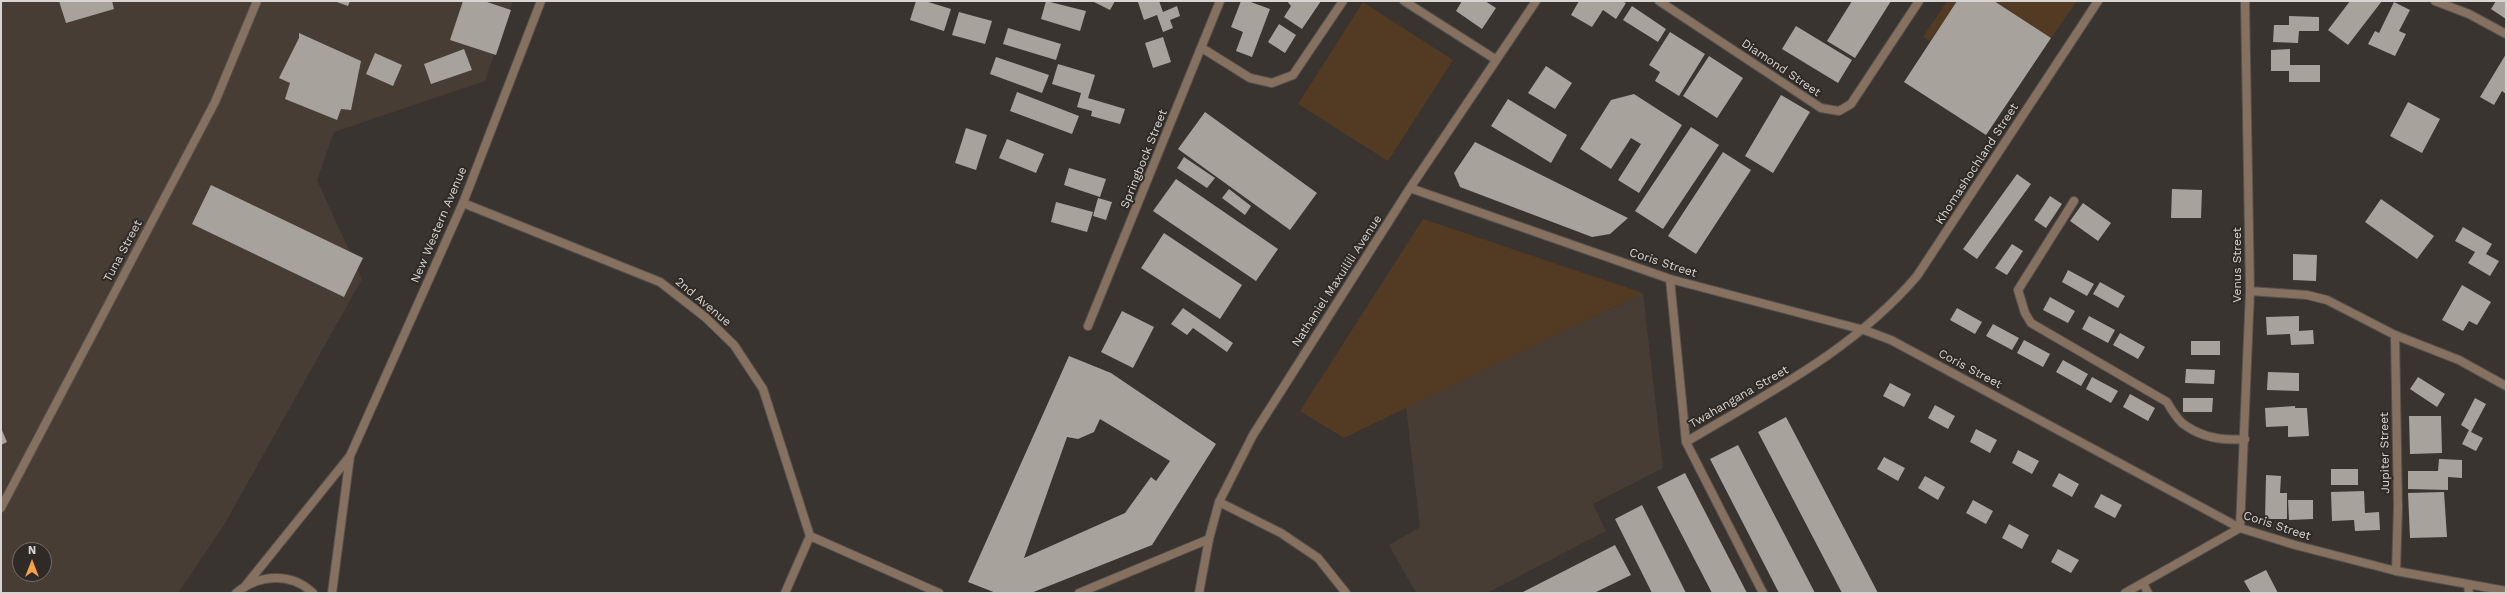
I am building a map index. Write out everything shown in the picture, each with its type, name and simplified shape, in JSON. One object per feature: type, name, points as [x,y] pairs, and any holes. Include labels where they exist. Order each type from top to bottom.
[{"type":"street","name":"Tuna Street","points":[[1,508],[215,102],[257,1]]},
{"type":"street","name":"New Western Avenue","points":[[350,456],[463,203],[541,1]]},
{"type":"street","name":"Springbock Street","points":[[1088,326],[1220,1]]},
{"type":"street","points":[[1202,48],[1250,78],[1272,83],[1294,75],[1343,1]]},
{"type":"street","points":[[1404,1],[1495,58]]},
{"type":"street","name":"Nathaniel Maxuilili Avenue","points":[[1199,593],[1209,539],[1219,502],[1253,434],[1410,188],[1495,58],[1536,1]]},
{"type":"street","name":"Diamond Street","points":[[1658,1],[1821,108],[1839,111],[1851,104],[1919,1]]},
{"type":"street","name":"Khomashochland Street","points":[[1864,330],[1896,301],[1917,276],[2098,1]]},
{"type":"street","name":"Venus Street","points":[[2240,528],[2245,439],[2250,291],[2245,1]]},
{"type":"street","points":[[2435,1],[2468,14],[2506,34]]},
{"type":"street","name":"Coris Street","points":[[1410,188],[1670,279],[1864,330],[1891,340],[2240,528],[2295,545],[2468,589],[2506,591]]},
{"type":"street","points":[[2074,201],[2018,290],[2025,313],[2031,323],[2166,402],[2182,423],[2204,434],[2224,441],[2245,439]]},
{"type":"street","name":"2nd Avenue","points":[[463,203],[660,282],[705,317],[730,340],[763,389],[810,536]]},
{"type":"street","points":[[1670,279],[1686,442]]},
{"type":"street","points":[[2250,291],[2317,297],[2395,335],[2459,360],[2506,386]]},
{"type":"street","name":"Twahangana Street","points":[[1763,593],[1686,442],[1795,378],[1864,330]]},
{"type":"street","name":"Jupiter Street","points":[[2395,335],[2398,507],[2396,571]]},
{"type":"street","points":[[236,593],[246,585],[350,456]]},
{"type":"street","points":[[332,593],[350,456]]},
{"type":"street","points":[[1219,502],[1281,533],[1318,558],[1346,593]]},
{"type":"street","points":[[2125,593],[2240,528]]},
{"type":"street","points":[[785,593],[810,536],[939,593]]},
{"type":"street","points":[[1079,593],[1209,539]]},
{"type":"street","points":[[246,585],[271,577],[284,578],[297,582],[313,593]]},
{"type":"street","points":[[2143,584],[2148,593]]},
{"type":"shaded area","points":[[1,1],[513,1],[485,81],[334,132],[317,180],[362,279],[224,525],[178,593],[1,593]]},
{"type":"shaded area","points":[[1947,1],[1957,1],[1930,41],[1923,37]]},
{"type":"shaded area","points":[[1994,1],[2077,1],[2051,38]]},
{"type":"shaded area","points":[[1363,2],[1453,60],[1388,161],[1298,104]]},
{"type":"shaded area","points":[[1423,219],[1643,293],[1344,438],[1300,411]]},
{"type":"shaded area","points":[[1643,293],[1663,468],[1593,504],[1606,531],[1487,593],[1416,593],[1389,545],[1420,527],[1406,407]]},
{"type":"building","points":[[59,1],[112,1],[114,9],[66,23]]},
{"type":"building","points":[[334,1],[350,1],[348,6]]},
{"type":"building","points":[[463,1],[484,1],[511,10],[496,55],[450,40]]},
{"type":"building","points":[[916,1],[925,1],[951,9],[944,31],[910,20]]},
{"type":"building","points":[[1046,1],[1086,11],[1080,31],[1041,19]]},
{"type":"building","points":[[1092,1],[1115,1],[1110,10]]},
{"type":"building","points":[[1159,1],[1163,12],[1177,6],[1180,16],[1170,20],[1173,28],[1163,32],[1157,15],[1144,20],[1138,2]]},
{"type":"building","points":[[1241,1],[1248,1],[1270,9],[1252,57],[1236,51],[1243,32],[1231,27]]},
{"type":"building","points":[[1287,1],[1321,1],[1302,29],[1284,17],[1291,6]]},
{"type":"building","points":[[1462,1],[1485,1],[1496,8],[1482,29],[1456,11]]},
{"type":"building","points":[[1579,1],[1622,1],[1626,3],[1616,19],[1603,10],[1592,27],[1571,15]]},
{"type":"building","points":[[1852,1],[1891,1],[1855,58],[1827,41]]},
{"type":"building","points":[[1957,1],[1994,1],[2051,38],[1986,135],[1904,82]]},
{"type":"building","points":[[2350,1],[2382,1],[2348,45],[2328,30]]},
{"type":"building","points":[[2496,1],[2506,1],[2506,19],[2491,9]]},
{"type":"building","points":[[2394,2],[2410,10],[2399,31],[2406,34],[2395,56],[2368,44],[2375,31],[2379,33]]},
{"type":"building","points":[[1632,6],[1666,29],[1658,42],[1623,20]]},
{"type":"building","points":[[959,12],[992,21],[985,44],[952,35]]},
{"type":"building","points":[[2289,16],[2319,17],[2319,31],[2299,31],[2298,43],[2273,42],[2274,25],[2289,25]]},
{"type":"building","points":[[1279,24],[1296,35],[1285,53],[1268,42]]},
{"type":"building","points":[[1796,26],[1852,60],[1838,83],[1782,49]]},
{"type":"building","points":[[1008,28],[1061,44],[1056,60],[1003,44]]},
{"type":"building","points":[[1670,32],[1705,54],[1679,96],[1655,81],[1660,72],[1649,65]]},
{"type":"building","points":[[299,33],[361,61],[351,110],[341,109],[337,120],[285,99],[290,83],[279,78],[299,38]]},
{"type":"building","points":[[1163,37],[1171,62],[1153,68],[1145,43]]},
{"type":"building","points":[[464,49],[472,70],[431,84],[424,64]]},
{"type":"building","points":[[2290,49],[2290,65],[2320,65],[2320,82],[2289,82],[2289,71],[2271,71],[2271,50]]},
{"type":"building","points":[[375,53],[402,65],[393,86],[366,74]]},
{"type":"building","points":[[2506,54],[2506,94],[2502,91],[2494,105],[2480,97]]},
{"type":"building","points":[[1709,56],[1743,78],[1717,118],[1683,96]]},
{"type":"building","points":[[996,57],[1049,75],[1042,93],[990,74]]},
{"type":"building","points":[[1058,64],[1095,75],[1088,98],[1125,109],[1120,124],[1091,116],[1092,111],[1077,107],[1081,93],[1052,84]]},
{"type":"building","points":[[1546,66],[1572,83],[1555,109],[1528,93]]},
{"type":"building","points":[[1017,92],[1079,116],[1072,134],[1010,111]]},
{"type":"building","points":[[1634,94],[1682,125],[1639,193],[1618,180],[1641,144],[1631,138],[1611,169],[1580,149],[1611,100]]},
{"type":"building","points":[[1781,95],[1810,112],[1773,173],[1745,156]]},
{"type":"building","points":[[1508,99],[1567,135],[1551,163],[1491,126]]},
{"type":"building","points":[[2408,102],[2440,119],[2422,153],[2390,136]]},
{"type":"building","points":[[1205,112],[1317,193],[1290,230],[1178,149]]},
{"type":"building","points":[[1691,127],[1719,145],[1663,229],[1635,211]]},
{"type":"building","points":[[966,128],[987,135],[976,170],[955,163]]},
{"type":"building","points":[[1007,139],[1044,154],[1036,173],[999,158]]},
{"type":"building","points":[[1475,142],[1628,218],[1610,234],[1592,237],[1460,187],[1454,173]]},
{"type":"building","points":[[1723,152],[1751,170],[1696,254],[1668,236]]},
{"type":"building","points":[[1184,157],[1215,178],[1207,188],[1177,168]]},
{"type":"building","points":[[1069,168],[1106,179],[1100,197],[1064,185]]},
{"type":"building","points":[[2017,174],[2031,184],[1977,259],[1963,249]]},
{"type":"building","points":[[1176,179],[1278,249],[1256,281],[1153,211]]},
{"type":"building","points":[[211,185],[363,258],[344,297],[192,224]]},
{"type":"building","points":[[1229,189],[1251,206],[1245,215],[1222,198]]},
{"type":"building","points":[[2172,189],[2202,190],[2201,218],[2171,218]]},
{"type":"building","points":[[2050,196],[2062,204],[2046,228],[2034,220]]},
{"type":"building","points":[[1098,198],[1112,202],[1106,220],[1093,216]]},
{"type":"building","points":[[2381,199],[2434,236],[2417,259],[2365,222]]},
{"type":"building","points":[[1056,202],[1093,212],[1087,232],[1051,222]]},
{"type":"building","points":[[2083,203],[2111,223],[2098,241],[2070,221]]},
{"type":"building","points":[[2463,227],[2492,244],[2486,254],[2499,261],[2490,276],[2468,263],[2475,252],[2455,241]]},
{"type":"building","points":[[1164,233],[1242,285],[1220,319],[1141,268]]},
{"type":"building","points":[[2012,244],[2023,251],[2007,275],[1995,268]]},
{"type":"building","points":[[2293,254],[2317,255],[2316,281],[2293,280]]},
{"type":"building","points":[[2068,270],[2094,284],[2087,296],[2062,282]]},
{"type":"building","points":[[2100,282],[2125,296],[2118,308],[2093,294]]},
{"type":"building","points":[[2462,285],[2491,302],[2477,325],[2469,321],[2463,331],[2442,320]]},
{"type":"building","points":[[2050,297],[2075,311],[2068,323],[2043,310]]},
{"type":"building","points":[[1183,308],[1233,343],[1227,352],[1193,328],[1187,335],[1171,324]]},
{"type":"building","points":[[1957,308],[1982,322],[1975,334],[1950,320]]},
{"type":"building","points":[[1122,311],[1154,327],[1133,368],[1101,352]]},
{"type":"building","points":[[2089,316],[2115,330],[2108,343],[2082,329]]},
{"type":"building","points":[[2299,316],[2299,331],[2313,330],[2314,344],[2291,345],[2290,334],[2267,335],[2266,317]]},
{"type":"building","points":[[1993,324],[2019,338],[2012,350],[1986,336]]},
{"type":"building","points":[[2120,333],[2145,347],[2138,359],[2113,345]]},
{"type":"building","points":[[2024,340],[2050,354],[2043,367],[2017,353]]},
{"type":"building","points":[[2191,341],[2220,341],[2220,355],[2191,355]]},
{"type":"building","points":[[1069,356],[1111,373],[1216,444],[1152,545],[1031,593],[996,593],[968,582]],"holes":[[[1100,419],[1170,461],[1156,481],[1151,477],[1125,513],[1024,558],[1067,437],[1078,439],[1094,432]]]},
{"type":"building","points":[[2063,360],[2088,374],[2081,386],[2056,372]]},
{"type":"building","points":[[2186,369],[2215,370],[2214,384],[2185,383]]},
{"type":"building","points":[[2268,372],[2299,373],[2299,391],[2267,390]]},
{"type":"building","points":[[2092,377],[2118,391],[2111,403],[2086,389]]},
{"type":"building","points":[[2418,377],[2445,394],[2437,407],[2410,389]]},
{"type":"building","points":[[1890,383],[1911,394],[1904,407],[1883,396]]},
{"type":"building","points":[[2130,394],[2155,408],[2148,421],[2123,407]]},
{"type":"building","points":[[2183,398],[2213,398],[2212,412],[2183,412]]},
{"type":"building","points":[[2475,398],[2486,404],[2471,432],[2483,438],[2476,451],[2462,444],[2469,430],[2461,425]]},
{"type":"building","points":[[1935,405],[1955,416],[1948,429],[1928,418]]},
{"type":"building","points":[[2295,406],[2295,408],[2307,408],[2309,436],[2288,437],[2288,426],[2266,427],[2265,408]]},
{"type":"building","points":[[2409,416],[2441,416],[2442,453],[2410,454]]},
{"type":"building","points":[[1786,417],[1878,593],[1842,593],[1758,432]]},
{"type":"building","points":[[1,428],[7,442],[1,445]]},
{"type":"building","points":[[1976,429],[1997,440],[1990,453],[1970,442]]},
{"type":"building","points":[[1738,445],[1815,593],[1779,593],[1710,459]]},
{"type":"building","points":[[2018,450],[2039,461],[2032,474],[2012,463]]},
{"type":"building","points":[[1884,457],[1905,468],[1898,481],[1877,469]]},
{"type":"building","points":[[2439,459],[2462,460],[2462,478],[2448,477],[2448,490],[2408,489],[2408,471],[2438,471]]},
{"type":"building","points":[[2331,469],[2358,469],[2358,485],[2331,485]]},
{"type":"building","points":[[1685,473],[1747,593],[1712,593],[1657,487]]},
{"type":"building","points":[[2059,473],[2079,484],[2072,497],[2052,486]]},
{"type":"building","points":[[2266,475],[2281,476],[2280,493],[2287,493],[2287,519],[2265,519]]},
{"type":"building","points":[[1925,476],[1945,487],[1938,500],[1918,488]]},
{"type":"building","points":[[2364,491],[2365,513],[2379,512],[2380,530],[2355,531],[2354,520],[2332,521],[2331,492]]},
{"type":"building","points":[[2444,492],[2447,537],[2410,538],[2408,493]]},
{"type":"building","points":[[2101,494],[2122,505],[2115,518],[2094,507]]},
{"type":"building","points":[[1973,500],[1993,511],[1986,524],[1966,513]]},
{"type":"building","points":[[2288,500],[2313,500],[2313,519],[2289,520]]},
{"type":"building","points":[[1642,505],[1686,593],[1652,593],[1615,519]]},
{"type":"building","points":[[2009,524],[2029,535],[2022,549],[2002,538]]},
{"type":"building","points":[[1615,545],[1631,575],[1594,593],[1521,593]]},
{"type":"building","points":[[2058,549],[2079,560],[2071,573],[2051,562]]},
{"type":"building","points":[[2266,570],[2278,593],[2251,593],[2244,581]]}]
